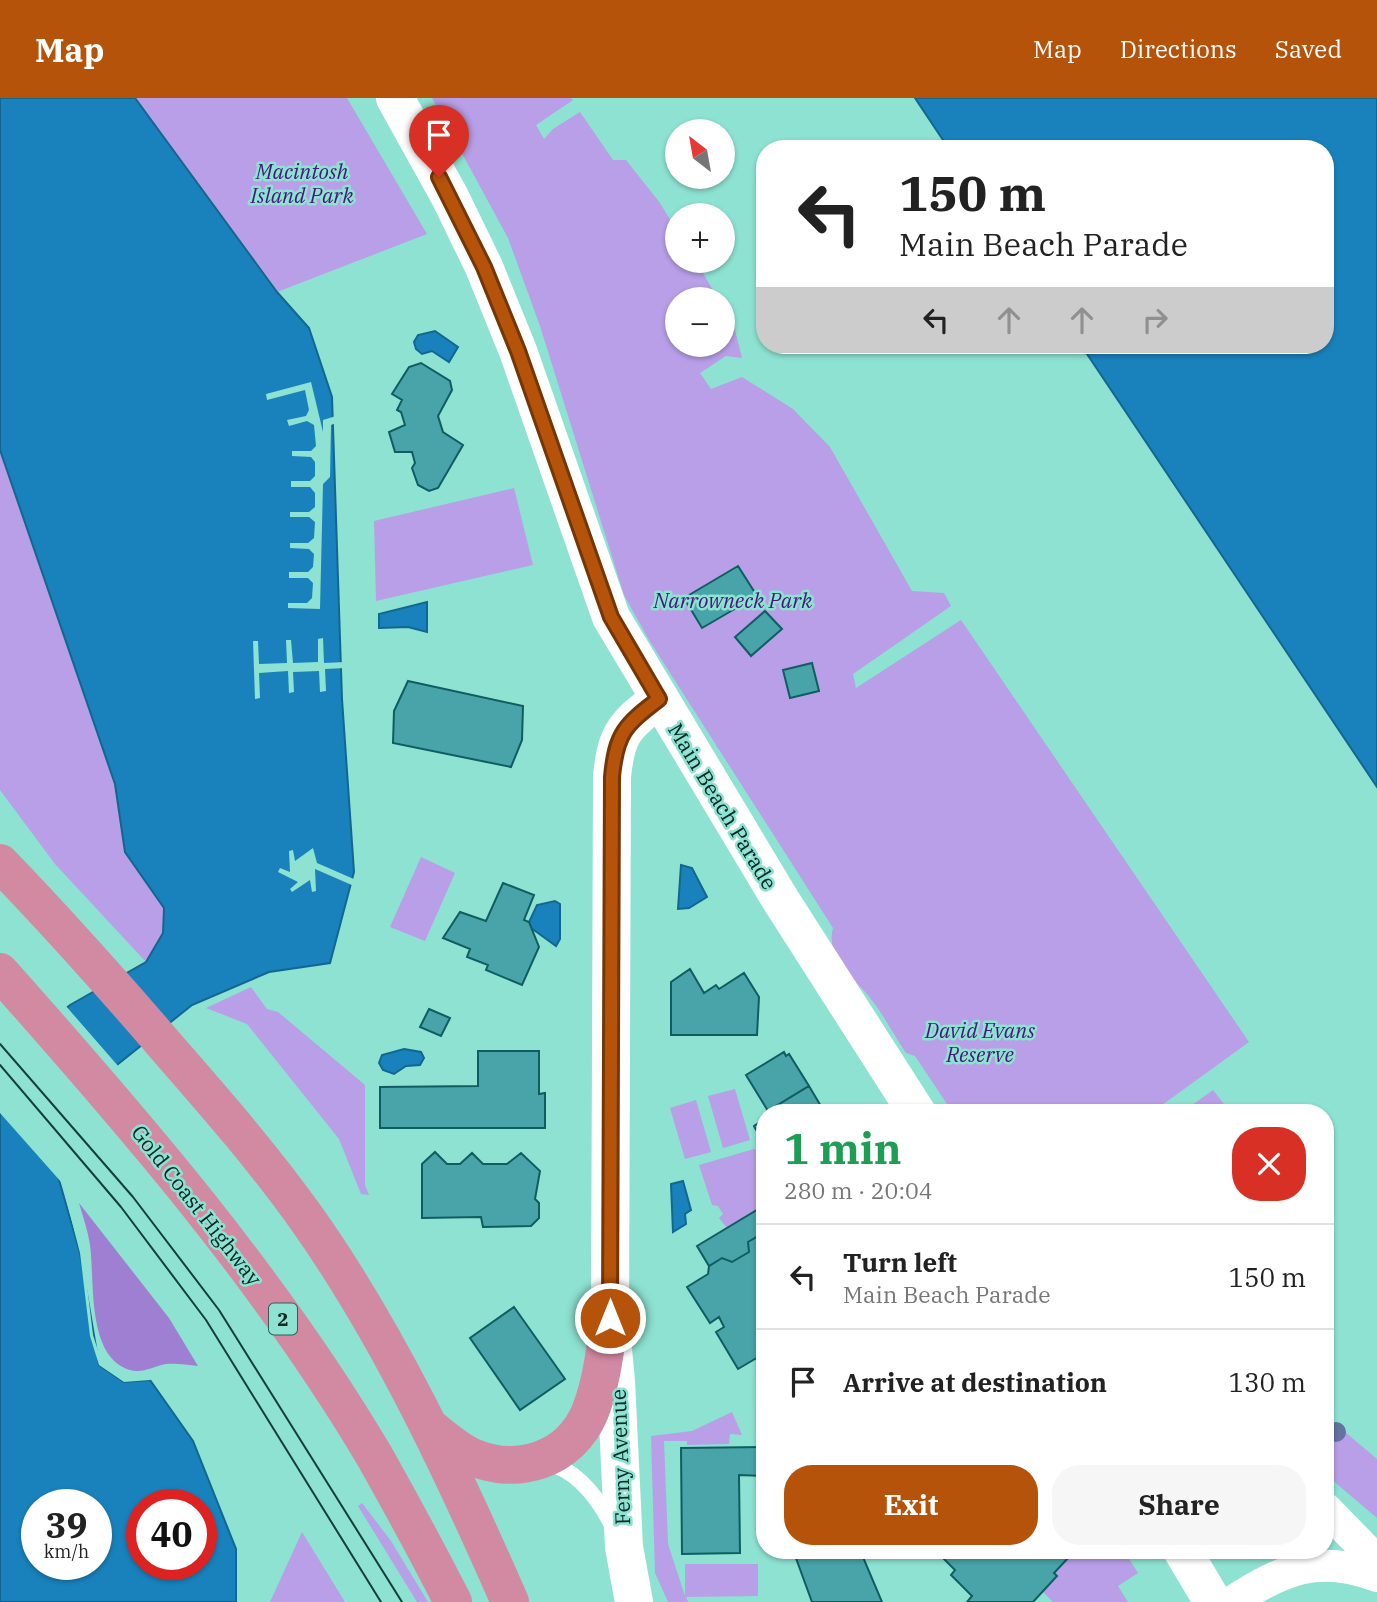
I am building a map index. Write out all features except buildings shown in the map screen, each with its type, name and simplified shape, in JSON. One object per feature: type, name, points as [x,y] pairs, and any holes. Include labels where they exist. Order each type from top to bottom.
[{"type":"highway","points":[[0,863],[83,949],[216,1102],[307,1219],[344,1275],[426,1425],[510,1602]]},
{"type":"highway","name":"Gold Coast Highway","points":[[0,972],[118,1105],[203,1210],[317,1367],[374,1457],[453,1602]]},
{"type":"highway","points":[[426,1425],[477,1459],[513,1465],[534,1463],[550,1457],[565,1447],[589,1415],[598,1387],[610,1318]]},
{"type":"street","name":"Main Beach Parade","points":[[395,98],[450,197],[484,267],[518,351],[611,617],[780,899],[911,1104]]},
{"type":"street","name":"Ferny Avenue","points":[[634,1602],[624,1547],[617,1381],[610,1318],[612,777],[617,741],[622,730],[659,699]]},
{"type":"street","points":[[1334,1517],[1377,1561]]},
{"type":"street","points":[[1187,1559],[1213,1602]]},
{"type":"street","points":[[1233,1602],[1273,1577],[1314,1565],[1338,1564],[1377,1576]]},
{"type":"lane","points":[[534,1463],[555,1465],[579,1480],[599,1503],[624,1547]]},
{"type":"green space","name":"Macintosh Island Park","points":[[135,98],[347,98],[427,234],[277,292]]},
{"type":"green space","points":[[432,98],[571,98],[573,100],[536,125],[544,139],[553,129],[580,112],[613,160],[626,160],[665,211],[665,273],[703,273],[711,287],[665,287],[665,357],[724,357],[700,373],[711,389],[742,377],[793,409],[830,447],[912,591],[944,593],[951,606],[853,674],[856,688],[961,620],[1249,1042],[1163,1104],[947,1104],[915,1056],[906,1053],[877,1007],[841,964],[833,948],[833,928],[649,640],[624,595],[540,326],[508,238]]},
{"type":"green space","points":[[735,330],[742,358],[734,357]]},
{"type":"green space","points":[[0,450],[115,784],[125,852],[164,908],[163,933],[146,962],[55,864],[0,790]]},
{"type":"green space","points":[[514,488],[533,565],[376,601],[374,521]]},
{"type":"green space","points":[[421,857],[455,873],[425,941],[390,927]]},
{"type":"green space","points":[[251,987],[267,1009],[278,1012],[365,1085],[365,1185],[369,1195],[361,1194],[339,1139],[247,1024],[206,1008]]},
{"type":"green space","points":[[735,1089],[750,1140],[723,1148],[708,1096]]},
{"type":"green space","points":[[1213,1090],[1224,1104],[1194,1104]]},
{"type":"green space","points":[[696,1100],[711,1152],[685,1159],[670,1108]]},
{"type":"green space","points":[[756,1150],[756,1210],[727,1228],[719,1218],[723,1214],[718,1206],[712,1205],[699,1165]]},
{"type":"green space","points":[[732,1412],[742,1435],[730,1434],[729,1444],[687,1445],[687,1441],[664,1441],[668,1544],[685,1596],[685,1564],[758,1564],[758,1596],[686,1597],[688,1602],[668,1602],[655,1573],[651,1436],[692,1431]]},
{"type":"green space","points":[[1334,1423],[1377,1459],[1377,1518],[1334,1482]]},
{"type":"green space","points":[[362,1503],[391,1541],[428,1602],[417,1602],[358,1506]]},
{"type":"green space","points":[[302,1532],[345,1602],[270,1602]]},
{"type":"green space","points":[[1067,1559],[1129,1559],[1138,1573],[1118,1586],[1128,1602],[1053,1602],[1043,1592],[1057,1577],[1054,1573]]},
{"type":"shaded area","points":[[79,1203],[169,1318],[198,1366],[166,1364],[134,1371],[116,1362],[106,1350],[95,1316],[90,1245]]},
{"type":"water","points":[[0,98],[135,98],[277,292],[309,328],[332,397],[342,699],[354,872],[330,963],[269,972],[192,1005],[43,1124],[80,1253],[99,1365],[124,1382],[150,1380],[193,1441],[212,1489],[126,1489],[126,1580],[217,1580],[217,1501],[236,1549],[236,1602],[0,1602],[0,1063],[70,1005],[146,962],[163,933],[164,908],[125,852],[115,784],[0,450]]},
{"type":"water","points":[[915,98],[1377,98],[1377,787],[1087,354],[1334,354],[1334,140],[943,140]]},
{"type":"water","points":[[435,331],[458,347],[449,362],[432,351],[422,354],[416,349],[414,342],[418,335]]},
{"type":"water","points":[[427,602],[427,632],[408,627],[379,628],[379,614]]},
{"type":"water","points":[[681,865],[692,868],[707,897],[689,908],[678,909]]},
{"type":"water","points":[[555,901],[560,904],[560,939],[556,946],[531,928],[529,922],[537,905]]},
{"type":"water","points":[[404,1049],[421,1052],[424,1058],[420,1065],[406,1066],[394,1074],[383,1070],[379,1063],[382,1055]]},
{"type":"water","points":[[683,1181],[691,1210],[685,1214],[686,1224],[673,1232],[671,1184]]},
{"type":"pier","points":[[311,382],[323,432],[323,420],[336,416],[336,423],[331,425],[330,477],[323,484],[320,609],[288,608],[288,603],[307,603],[312,598],[313,583],[308,578],[289,578],[289,572],[308,572],[313,567],[314,554],[309,549],[290,548],[290,543],[308,543],[314,538],[315,522],[309,517],[290,517],[290,512],[309,512],[315,507],[315,493],[310,487],[291,487],[291,481],[310,481],[315,476],[315,462],[311,457],[292,456],[292,451],[311,451],[316,446],[314,425],[307,421],[289,426],[287,420],[306,416],[309,410],[305,390],[267,400],[266,394]]},
{"type":"pier","points":[[323,638],[324,663],[345,662],[345,668],[325,669],[326,691],[320,692],[319,671],[293,672],[294,692],[289,693],[288,671],[259,673],[260,698],[255,699],[253,641],[258,641],[259,664],[287,663],[286,640],[291,640],[293,663],[318,662],[318,639]]},
{"type":"pier","points":[[313,848],[317,863],[356,880],[354,886],[315,869],[316,891],[312,892],[310,880],[292,892],[290,889],[298,882],[278,872],[280,868],[290,872],[289,851],[293,850],[295,861]]},
{"type":"pier","points":[[65,1005],[119,1067],[47,1125],[83,1252],[93,1335],[102,1363],[113,1372],[125,1378],[150,1376],[153,1379],[150,1380],[124,1382],[99,1365],[90,1336],[80,1253],[62,1183],[0,1113],[0,1059]]},
{"type":"tram line","points":[[0,1044],[133,1197],[219,1310],[402,1602]]},
{"type":"tram line","points":[[0,1065],[121,1207],[206,1320],[381,1602]]},
{"type":"route","points":[[439,177],[484,267],[518,351],[611,617],[659,699],[622,730],[617,741],[612,777],[610,1318]]},
{"type":"park label","name":"Narrowneck Park","points":[[733,600]]},
{"type":"park label","name":"David Evans Reserve","points":[[980,1042]]}]
